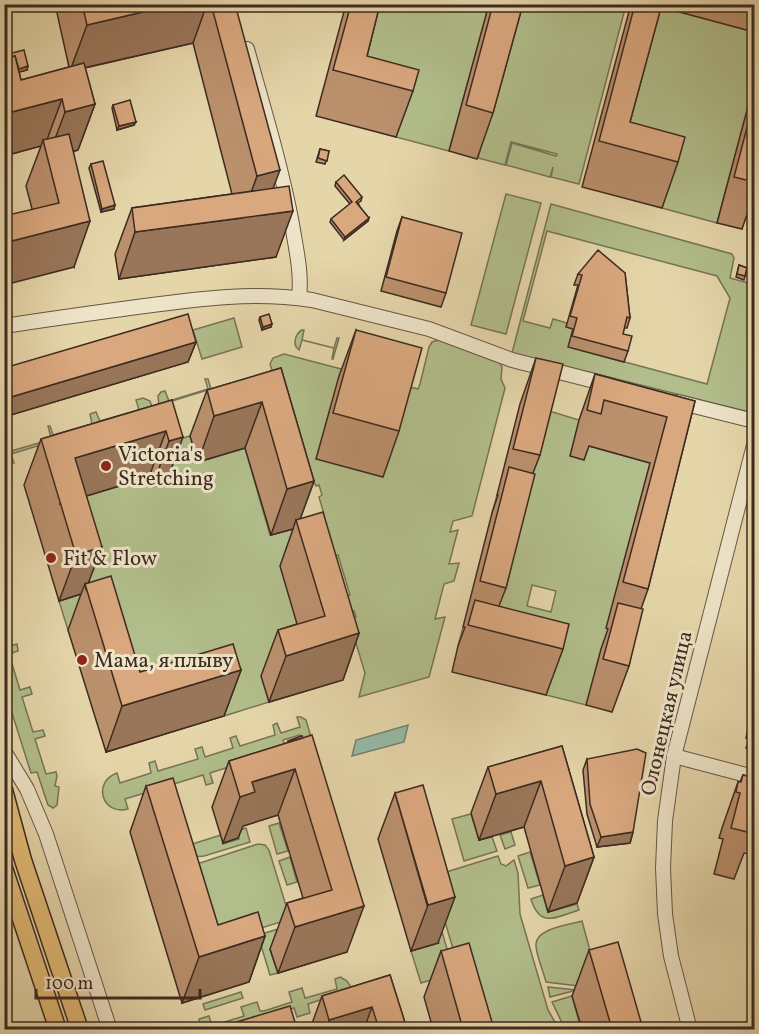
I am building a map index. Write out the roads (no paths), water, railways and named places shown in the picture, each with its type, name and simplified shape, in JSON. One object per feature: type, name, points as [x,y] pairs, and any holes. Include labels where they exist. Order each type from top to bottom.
[{"type":"main road","points":[[4,790],[27,870],[80,1029]]},
{"type":"main road","points":[[4,868],[58,1029]]},
{"type":"street","points":[[244,39],[288,200],[300,266],[299,298]]},
{"type":"street","points":[[4,326],[209,297],[268,295],[299,298],[429,329],[512,360],[618,387]]},
{"type":"street","points":[[661,398],[754,422]]},
{"type":"street","name":"Олонецкая улица","points":[[690,1029],[671,956],[665,914],[663,868],[665,821],[674,756],[754,445]]},
{"type":"street","points":[[4,752],[27,789],[46,834],[110,1029]]},
{"type":"street","points":[[674,756],[754,777]]},
{"type":"place","name":"Victoria's Stretching","points":[[106,466]]},
{"type":"place","name":"Fit & Flow","points":[[51,558]]},
{"type":"place","name":"Мама, я плыву","points":[[82,660]]}]
